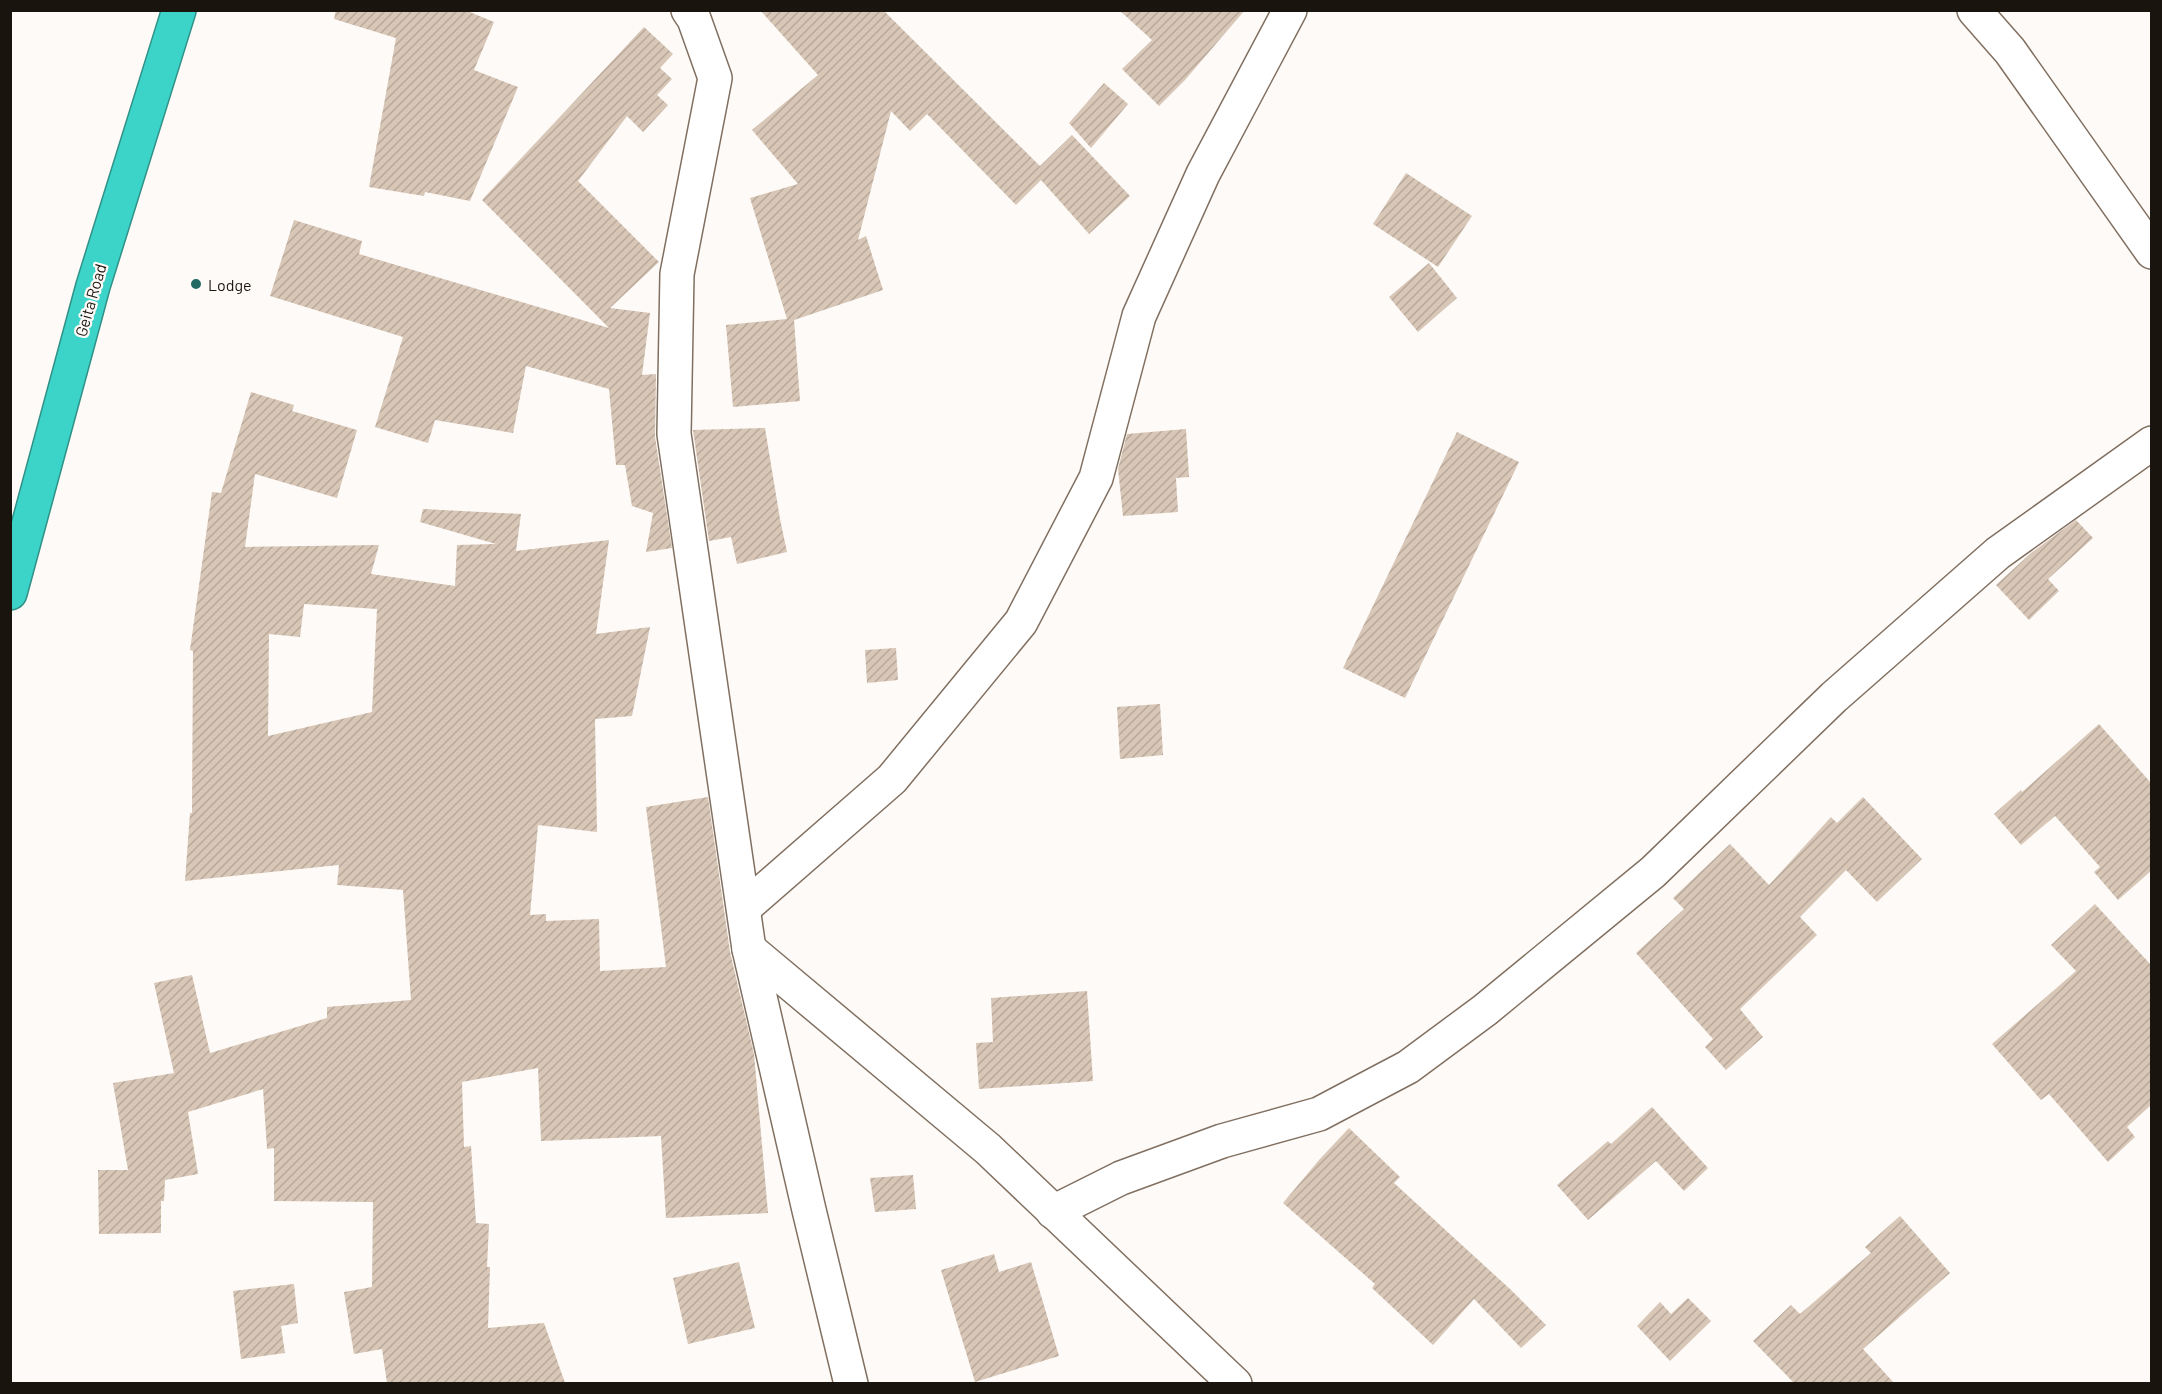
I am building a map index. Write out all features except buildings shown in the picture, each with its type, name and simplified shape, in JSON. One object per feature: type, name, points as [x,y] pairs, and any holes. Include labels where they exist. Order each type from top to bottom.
[{"type":"highway","name":"Geita Road","points":[[10,593],[93,286],[179,10]]},
{"type":"street","points":[[688,10],[694,19],[715,78],[677,274],[674,434],[749,949],[808,1210],[851,1383]]},
{"type":"street","points":[[744,908],[892,778],[1021,622],[1096,478],[1138,316],[1203,174],[1290,10]]},
{"type":"street","points":[[1974,10],[2010,51],[2151,252]]},
{"type":"street","points":[[1053,1212],[1121,1178],[1221,1141],[1319,1114],[1408,1067],[1485,1010],[1653,872],[1834,697],[1998,553],[2151,443]]},
{"type":"street","points":[[749,949],[988,1149],[1235,1383]]},
{"type":"place","name":"Lodge","points":[[196,284]]}]
